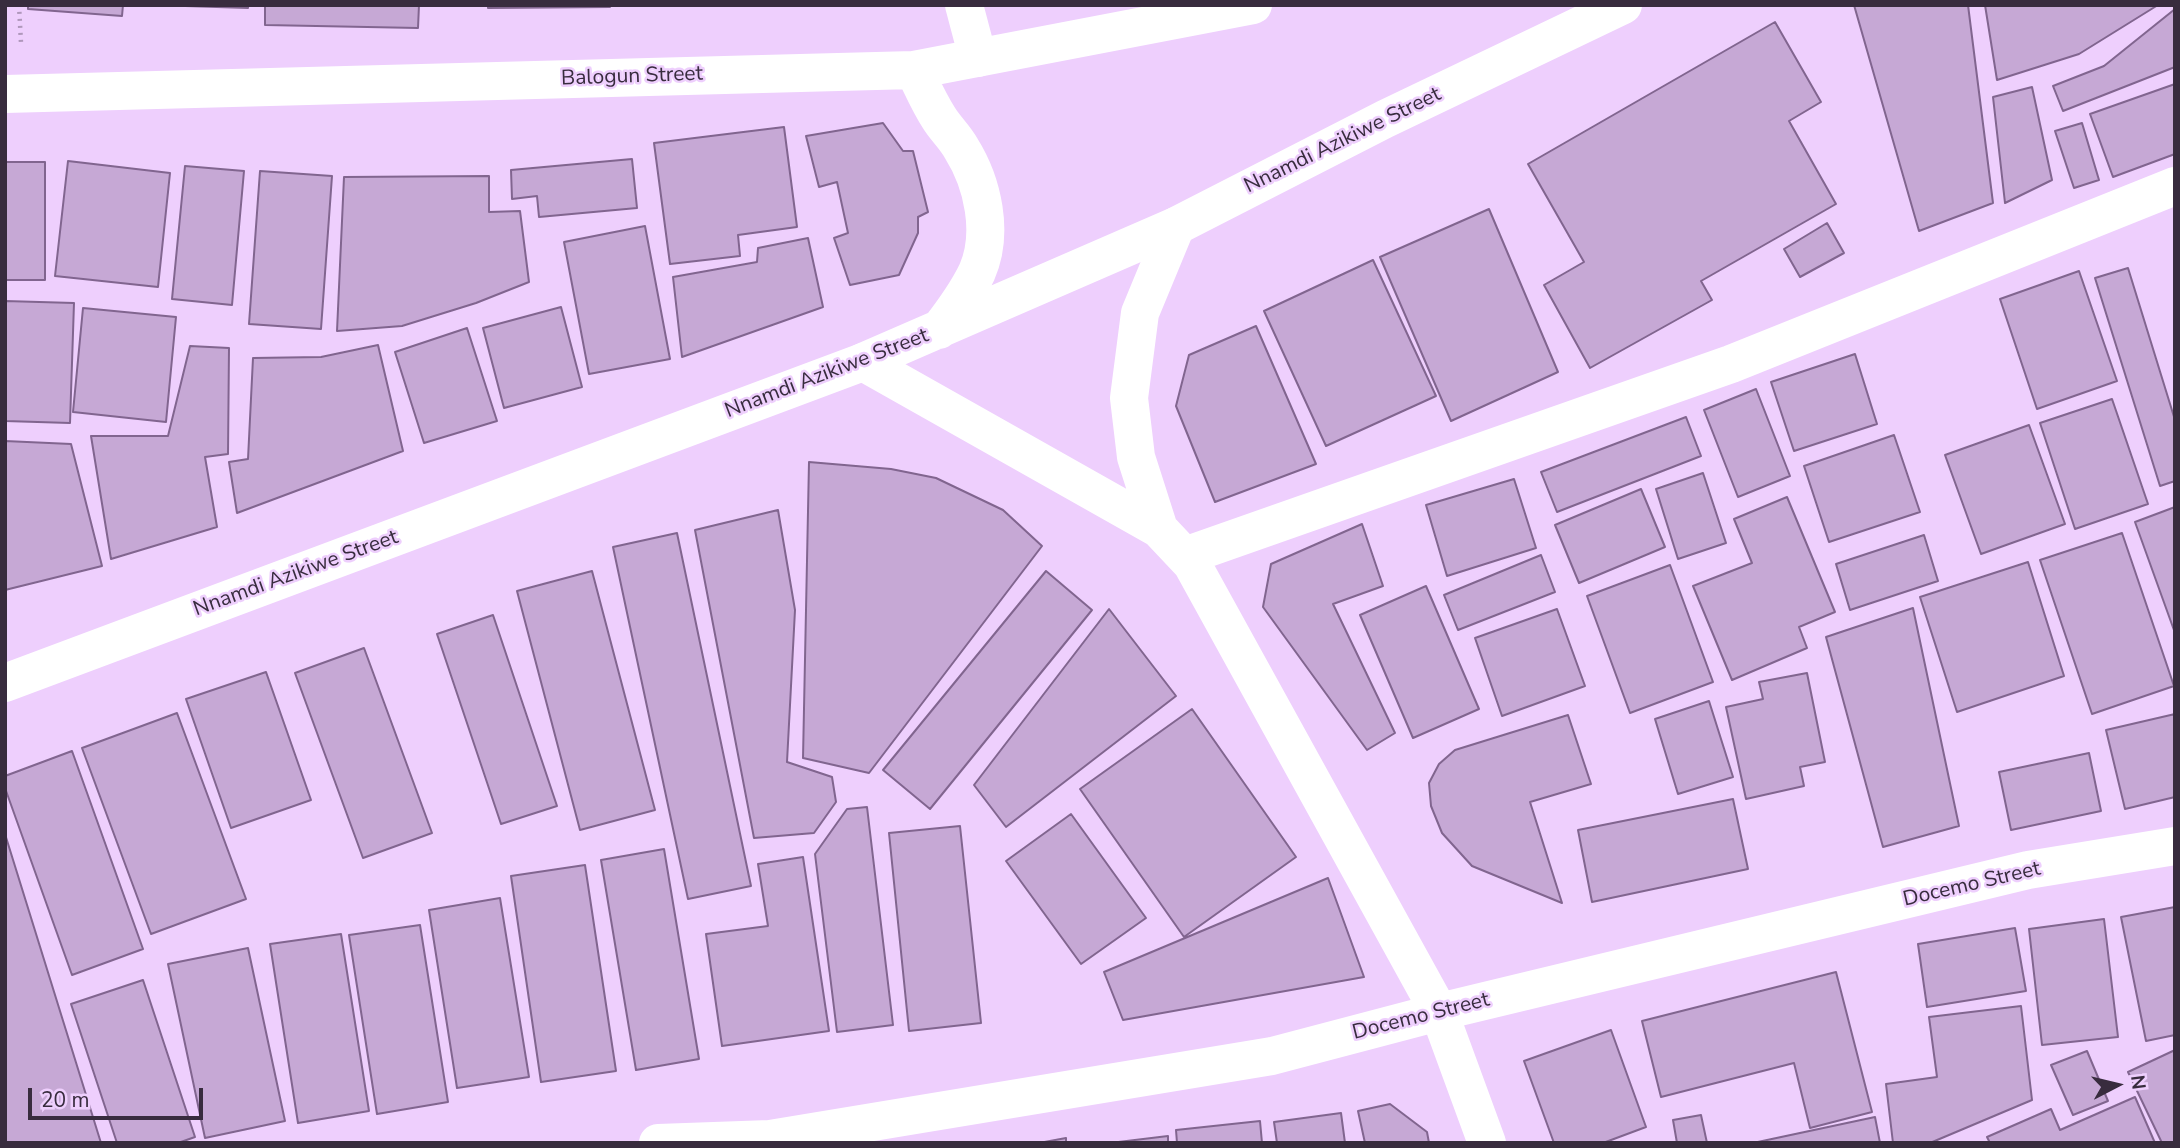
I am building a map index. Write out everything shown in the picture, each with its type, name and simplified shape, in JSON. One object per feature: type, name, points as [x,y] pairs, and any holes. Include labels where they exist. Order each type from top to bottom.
[{"type":"street","points":[[964,5],[978,58]]},
{"type":"street","name":"Balogun Street","points":[[5,94],[914,70],[1253,5]]},
{"type":"street","name":"Nnamdi Azikiwe Street","points":[[5,683],[863,362],[1175,226],[1385,119],[1623,5]]},
{"type":"street","points":[[914,70],[938,117],[962,149],[978,185],[984,211],[985,243],[978,270],[961,302],[939,330]]},
{"type":"street","points":[[1172,543],[1731,364],[2175,186]]},
{"type":"street","points":[[1172,543],[1136,457],[1129,398],[1140,313],[1175,226]]},
{"type":"street","points":[[863,362],[1172,543],[1192,564],[1439,1012],[1488,1143]]},
{"type":"street","name":"Docemo Street","points":[[659,1143],[771,1141],[1272,1056],[1439,1012],[2028,870],[2175,846]]},
{"type":"building","points":[[28,5],[123,5],[122,16],[28,9]]},
{"type":"building","points":[[154,5],[248,5],[248,8]]},
{"type":"building","points":[[265,5],[419,5],[418,28],[265,25]]},
{"type":"building","points":[[488,5],[610,5],[610,7],[488,8]]},
{"type":"building","points":[[1854,5],[1968,5],[1993,203],[1919,231]]},
{"type":"building","points":[[1985,5],[2158,5],[2079,54],[1997,80]]},
{"type":"building","points":[[2175,9],[2175,67],[2063,111],[2053,86],[2104,66]]},
{"type":"building","points":[[1775,22],[1821,102],[1789,121],[1836,204],[1701,281],[1712,300],[1590,368],[1544,285],[1584,262],[1528,164]]},
{"type":"building","points":[[2175,84],[2175,154],[2113,177],[2090,114]]},
{"type":"building","points":[[2032,87],[2052,180],[2005,203],[1993,97]]},
{"type":"building","points":[[883,123],[903,151],[913,151],[928,212],[918,217],[918,233],[899,275],[850,285],[834,238],[848,233],[837,182],[819,187],[806,136]]},
{"type":"building","points":[[2082,123],[2099,180],[2074,188],[2055,131]]},
{"type":"building","points":[[784,127],[797,227],[738,235],[740,256],[670,264],[654,143]]},
{"type":"building","points":[[632,159],[637,208],[539,217],[537,196],[512,199],[511,170]]},
{"type":"building","points":[[68,161],[170,173],[158,287],[55,276]]},
{"type":"building","points":[[5,162],[45,162],[45,280],[5,280]]},
{"type":"building","points":[[185,166],[244,171],[232,305],[172,299]]},
{"type":"building","points":[[260,171],[332,176],[321,329],[249,324]]},
{"type":"building","points":[[489,176],[489,212],[520,211],[529,282],[476,303],[402,326],[337,331],[344,177]]},
{"type":"building","points":[[1489,209],[1558,372],[1451,421],[1380,257]]},
{"type":"building","points":[[1827,223],[1844,253],[1800,277],[1784,249]]},
{"type":"building","points":[[645,226],[670,359],[589,374],[564,242]]},
{"type":"building","points":[[808,238],[823,307],[682,357],[673,277],[757,262],[758,248]]},
{"type":"building","points":[[1373,260],[1436,396],[1326,446],[1264,311]]},
{"type":"building","points":[[2128,268],[2175,420],[2175,481],[2160,486],[2095,278]]},
{"type":"building","points":[[2079,271],[2117,381],[2037,409],[2000,299]]},
{"type":"building","points":[[5,301],[74,303],[70,423],[5,421]]},
{"type":"building","points":[[561,307],[582,387],[504,408],[483,328]]},
{"type":"building","points":[[83,308],[176,317],[166,422],[73,412]]},
{"type":"building","points":[[1256,326],[1316,464],[1215,502],[1176,406],[1189,355]]},
{"type":"building","points":[[467,328],[497,421],[424,443],[395,352]]},
{"type":"building","points":[[378,345],[403,451],[237,513],[229,462],[248,459],[253,358],[321,357]]},
{"type":"building","points":[[190,346],[229,348],[228,454],[205,457],[217,527],[111,559],[91,436],[168,436]]},
{"type":"building","points":[[1855,354],[1877,424],[1794,451],[1771,382]]},
{"type":"building","points":[[1756,389],[1790,476],[1738,497],[1704,410]]},
{"type":"building","points":[[2112,399],[2148,504],[2075,529],[2040,423]]},
{"type":"building","points":[[1686,417],[1701,456],[1557,512],[1541,472]]},
{"type":"building","points":[[2029,425],[2065,524],[1981,554],[1945,455]]},
{"type":"building","points":[[1894,435],[1920,512],[1829,542],[1804,466]]},
{"type":"building","points":[[5,441],[71,444],[102,566],[5,590]]},
{"type":"building","points":[[809,462],[891,469],[936,478],[1003,510],[1042,546],[869,773],[803,758]]},
{"type":"building","points":[[1703,473],[1726,543],[1678,559],[1656,489]]},
{"type":"building","points":[[1514,479],[1536,548],[1447,576],[1426,505]]},
{"type":"building","points":[[1641,489],[1665,547],[1579,583],[1555,525]]},
{"type":"building","points":[[1787,497],[1835,612],[1799,627],[1807,648],[1732,680],[1693,586],[1752,563],[1734,519]]},
{"type":"building","points":[[2175,507],[2175,633],[2135,522]]},
{"type":"building","points":[[778,510],[795,610],[787,762],[832,777],[836,802],[814,833],[754,838],[695,530]]},
{"type":"building","points":[[1362,524],[1383,586],[1333,604],[1395,733],[1367,750],[1263,607],[1271,564]]},
{"type":"building","points":[[677,533],[751,886],[688,899],[613,547]]},
{"type":"building","points":[[2122,533],[2174,686],[2092,714],[2040,560]]},
{"type":"building","points":[[1924,535],[1938,581],[1850,610],[1836,564]]},
{"type":"building","points":[[1541,555],[1555,592],[1458,630],[1444,595]]},
{"type":"building","points":[[2028,562],[2064,676],[1957,712],[1920,597]]},
{"type":"building","points":[[1670,565],[1713,682],[1630,713],[1587,596]]},
{"type":"building","points":[[592,571],[655,810],[580,830],[517,591]]},
{"type":"building","points":[[1046,571],[1092,610],[930,809],[883,770]]},
{"type":"building","points":[[1426,586],[1479,709],[1413,738],[1360,615]]},
{"type":"building","points":[[1913,608],[1959,826],[1883,847],[1826,637]]},
{"type":"building","points":[[1109,609],[1176,696],[1006,827],[974,785]]},
{"type":"building","points":[[1557,609],[1585,686],[1502,716],[1475,638]]},
{"type":"building","points":[[493,615],[557,806],[501,824],[437,634]]},
{"type":"building","points":[[364,648],[432,833],[363,858],[295,673]]},
{"type":"building","points":[[266,672],[311,800],[231,828],[186,699]]},
{"type":"building","points":[[1807,673],[1825,762],[1800,767],[1804,786],[1746,799],[1726,707],[1763,699],[1759,682]]},
{"type":"building","points":[[1709,701],[1733,777],[1678,794],[1655,719]]},
{"type":"building","points":[[1192,709],[1296,857],[1184,937],[1080,789]]},
{"type":"building","points":[[177,713],[246,899],[151,934],[82,748]]},
{"type":"building","points":[[2175,714],[2175,797],[2125,809],[2106,730]]},
{"type":"building","points":[[1568,715],[1591,784],[1530,802],[1562,903],[1472,866],[1442,833],[1431,806],[1429,783],[1439,764],[1455,750]]},
{"type":"building","points":[[72,751],[143,949],[72,975],[5,788],[5,776]]},
{"type":"building","points":[[2089,753],[2101,811],[2011,830],[1999,772]]},
{"type":"building","points":[[1733,799],[1748,869],[1592,902],[1578,830]]},
{"type":"building","points":[[867,807],[893,1025],[837,1032],[815,854],[847,809]]},
{"type":"building","points":[[1071,814],[1146,918],[1081,964],[1006,861]]},
{"type":"building","points":[[960,826],[981,1023],[909,1031],[889,833]]},
{"type":"building","points":[[5,834],[101,1143],[5,1143]]},
{"type":"building","points":[[664,849],[699,1059],[636,1070],[601,860]]},
{"type":"building","points":[[803,857],[829,1031],[722,1046],[706,934],[768,926],[758,864]]},
{"type":"building","points":[[585,865],[616,1071],[541,1082],[511,876]]},
{"type":"building","points":[[1328,878],[1364,977],[1123,1020],[1104,972]]},
{"type":"building","points":[[500,898],[529,1077],[457,1088],[429,910]]},
{"type":"building","points":[[2175,907],[2175,1035],[2146,1041],[2121,917]]},
{"type":"building","points":[[2104,919],[2118,1037],[2042,1045],[2029,929]]},
{"type":"building","points":[[420,925],[448,1102],[377,1114],[349,935]]},
{"type":"building","points":[[2015,928],[2026,991],[1927,1007],[1918,944]]},
{"type":"building","points":[[341,934],[369,1111],[298,1123],[270,944]]},
{"type":"building","points":[[248,948],[285,1121],[205,1138],[168,964]]},
{"type":"building","points":[[1836,972],[1872,1112],[1810,1128],[1794,1063],[1661,1097],[1642,1021]]},
{"type":"building","points":[[143,980],[195,1137],[178,1143],[117,1143],[71,1004]]},
{"type":"building","points":[[2021,1006],[2032,1100],[1930,1143],[1893,1143],[1886,1084],[1937,1077],[1929,1017]]},
{"type":"building","points":[[1611,1030],[1646,1127],[1603,1143],[1554,1143],[1524,1061]]},
{"type":"building","points":[[2175,1050],[2175,1143],[2162,1143],[2128,1072]]},
{"type":"building","points":[[2087,1051],[2108,1101],[2073,1115],[2051,1065]]},
{"type":"building","points":[[2135,1097],[2155,1143],[1990,1143],[1987,1137],[2051,1109],[2060,1130]]},
{"type":"building","points":[[1390,1104],[1427,1132],[1429,1143],[1365,1143],[1358,1111]]},
{"type":"building","points":[[1341,1113],[1345,1143],[1277,1143],[1274,1122]]},
{"type":"building","points":[[1701,1115],[1707,1143],[1677,1143],[1673,1120]]},
{"type":"building","points":[[1875,1117],[1880,1143],[1753,1143]]},
{"type":"building","points":[[1260,1121],[1262,1143],[1177,1143],[1176,1130]]},
{"type":"building","points":[[1168,1136],[1168,1143],[1110,1143]]},
{"type":"building","points":[[1066,1138],[1066,1143],[1039,1143]]}]
